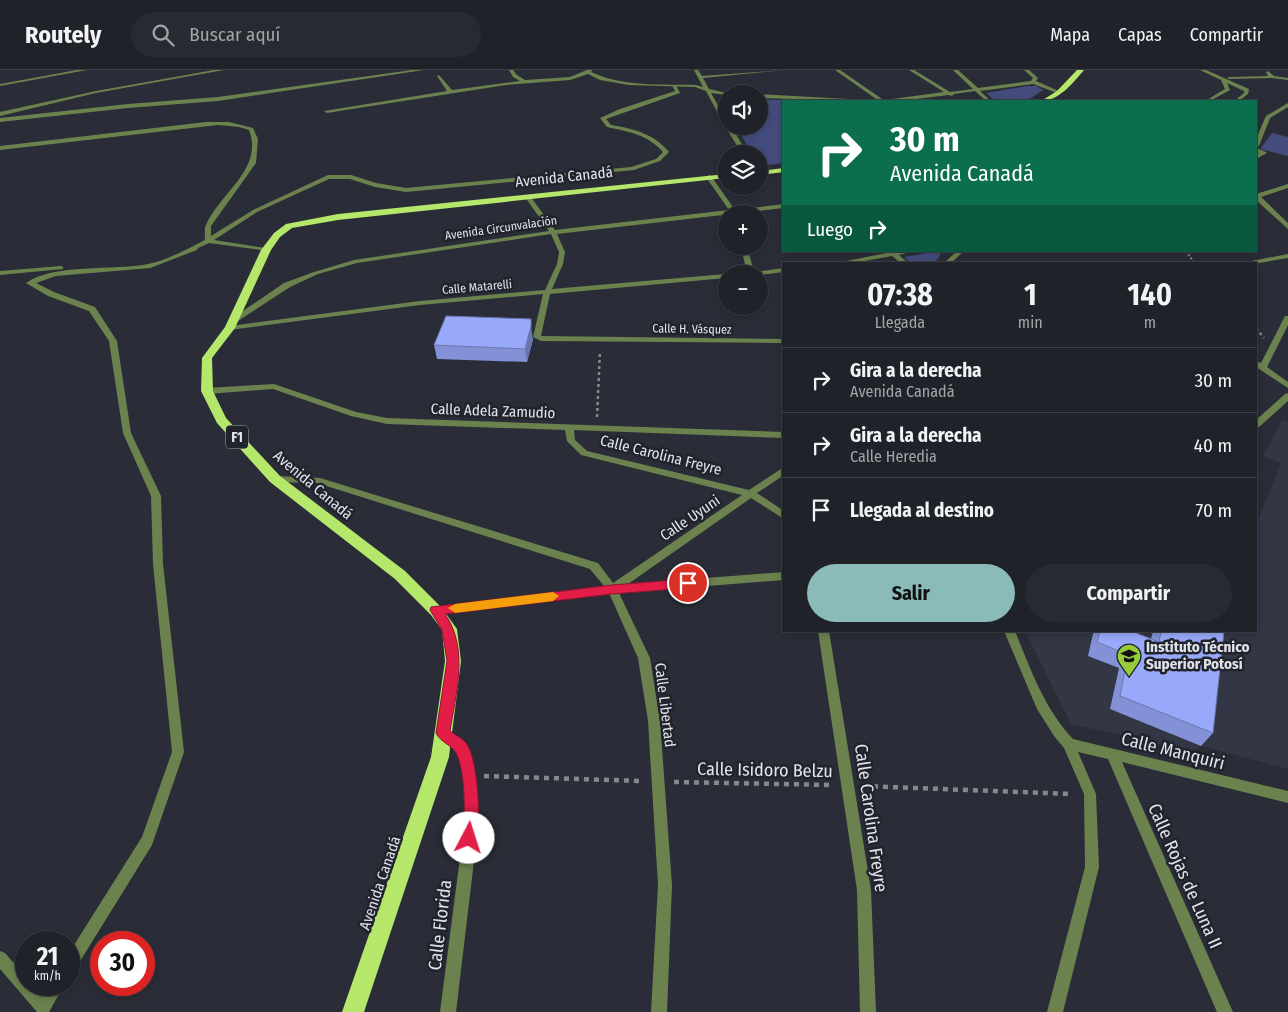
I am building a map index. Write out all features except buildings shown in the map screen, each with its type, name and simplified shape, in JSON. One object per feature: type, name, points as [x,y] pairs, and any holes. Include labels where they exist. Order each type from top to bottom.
[{"type":"highway","points":[[1046,100],[1059,92],[1080,70]]},
{"type":"highway","points":[[768,171],[782,170]]},
{"type":"highway","name":"Avenida Canadá","points":[[353,1012],[440,757],[453,661],[448,629],[436,610],[400,575],[276,479],[221,420],[207,390],[207,358],[232,323],[266,250],[277,235],[289,226],[307,221],[718,177]]},
{"type":"street","points":[[0,85],[85,70]]},
{"type":"street","points":[[0,114],[96,92],[222,70]]},
{"type":"street","points":[[359,80],[364,75],[365,70]]},
{"type":"street","points":[[0,120],[128,106],[218,100],[422,70]]},
{"type":"street","points":[[511,70],[515,76],[525,82]]},
{"type":"street","points":[[696,70],[718,108]]},
{"type":"street","points":[[701,77],[784,70]]},
{"type":"street","points":[[837,70],[881,100]]},
{"type":"street","points":[[912,70],[952,95]]},
{"type":"street","points":[[954,70],[987,100]]},
{"type":"street","points":[[1026,70],[1035,80],[1059,92]]},
{"type":"street","points":[[1202,70],[1247,90],[1246,94],[1237,100]]},
{"type":"street","points":[[1265,70],[1272,77]]},
{"type":"street","points":[[327,111],[525,82],[572,77],[589,71],[602,79],[629,84],[696,86],[718,92]]},
{"type":"street","points":[[438,76],[451,93]]},
{"type":"street","points":[[1223,78],[1272,77],[1288,79]]},
{"type":"street","points":[[1209,100],[1228,89],[1223,78]]},
{"type":"street","points":[[902,100],[952,95],[1035,80]]},
{"type":"street","points":[[80,948],[147,840],[178,752],[158,564],[156,496],[127,433],[113,341],[92,309],[51,294],[30,283],[55,274],[150,266],[195,249],[255,211],[328,178],[351,177],[375,185],[406,190],[632,169],[658,160],[666,152],[655,138],[636,131],[608,126],[604,118],[620,110],[665,99],[678,92],[674,86]]},
{"type":"street","points":[[768,96],[831,100]]},
{"type":"street","points":[[1257,144],[1268,117],[1288,105]]},
{"type":"street","points":[[0,148],[211,124],[240,124],[251,129],[255,139],[253,163],[208,226],[208,241]]},
{"type":"street","points":[[1257,150],[1264,153],[1257,156]]},
{"type":"street","points":[[709,178],[729,205]]},
{"type":"street","points":[[1288,186],[1258,196],[1288,227]]},
{"type":"street","points":[[528,197],[553,232],[562,252],[560,264],[547,293]]},
{"type":"street","name":"Avenida Circunvalación","points":[[768,208],[782,206]]},
{"type":"street","name":"Avenida Circunvalación","points":[[232,323],[287,285],[316,273],[356,261],[553,232],[718,215]]},
{"type":"street","points":[[208,241],[266,250]]},
{"type":"street","points":[[0,272],[131,262],[195,249]]},
{"type":"street","points":[[948,262],[960,252]]},
{"type":"street","points":[[844,262],[889,253],[903,262]]},
{"type":"street","points":[[1251,262],[1288,256]]},
{"type":"street","points":[[768,272],[782,270]]},
{"type":"street","name":"Calle Matarelli","points":[[232,323],[420,303],[718,277]]},
{"type":"street","name":"Calle H. Vásquez","points":[[547,293],[537,337],[541,339],[782,341]]},
{"type":"street","points":[[1288,318],[1260,365],[1288,386]]},
{"type":"street","name":"Calle Adela Zamudio","points":[[207,390],[274,386],[354,414],[387,421],[782,435]]},
{"type":"street","points":[[1257,423],[1288,396]]},
{"type":"street","name":"Calle Carolina Freyre","points":[[569,428],[571,440],[584,453],[752,494],[782,515]]},
{"type":"street","name":"Calle Uyuni","points":[[612,589],[782,472]]},
{"type":"street","name":"Calle Libertad","points":[[276,479],[317,480],[594,566],[612,589],[644,658],[654,721],[665,885],[659,1012]]},
{"type":"street","points":[[436,610],[612,589],[782,576]]},
{"type":"street","name":"Calle Carolina Freyre","points":[[823,632],[864,890],[868,1012]]},
{"type":"street","name":"Calle Manquiri","points":[[1009,632],[1043,713],[1054,730],[1069,744],[1288,797]]},
{"type":"street","name":"Calle Florida","points":[[443,733],[462,748],[469,775],[472,819],[448,1012]]},
{"type":"street","points":[[1055,1012],[1092,867],[1090,794],[1069,744]]},
{"type":"street","name":"Calle Rojas de Luna II","points":[[1112,754],[1225,1012]]},
{"type":"street","points":[[0,958],[15,975]]},
{"type":"street","points":[[33,996],[43,1007],[50,996]]},
{"type":"path","points":[[596,427],[601,338]]},
{"type":"path","name":"Calle Isidoro Belzu","points":[[469,775],[1090,794]]},
{"type":"shaded area","points":[[1027,86],[1036,86],[1043,90],[1028,100],[995,100],[986,93]]},
{"type":"shaded area","points":[[768,99],[782,100],[782,163],[768,165],[768,145],[747,145],[741,135],[768,135]]},
{"type":"shaded area","points":[[1272,133],[1288,137],[1288,156],[1260,149]]},
{"type":"shaded area","points":[[932,252],[941,254],[935,262],[910,262],[904,257]]},
{"type":"shaded area","points":[[1282,420],[1288,421],[1288,769],[1201,746],[1194,752],[1071,724],[1025,632],[1257,632],[1257,523],[1281,463],[1263,456]]},
{"type":"slow traffic","points":[[455,608],[553,596]]},
{"type":"place","name":"Instituto Técnico Superior Potosí","points":[[1129,677]]},
{"type":"route","points":[[469,838],[472,819],[469,775],[462,748],[443,733],[453,661],[448,629],[436,610],[612,589],[688,583]]}]
